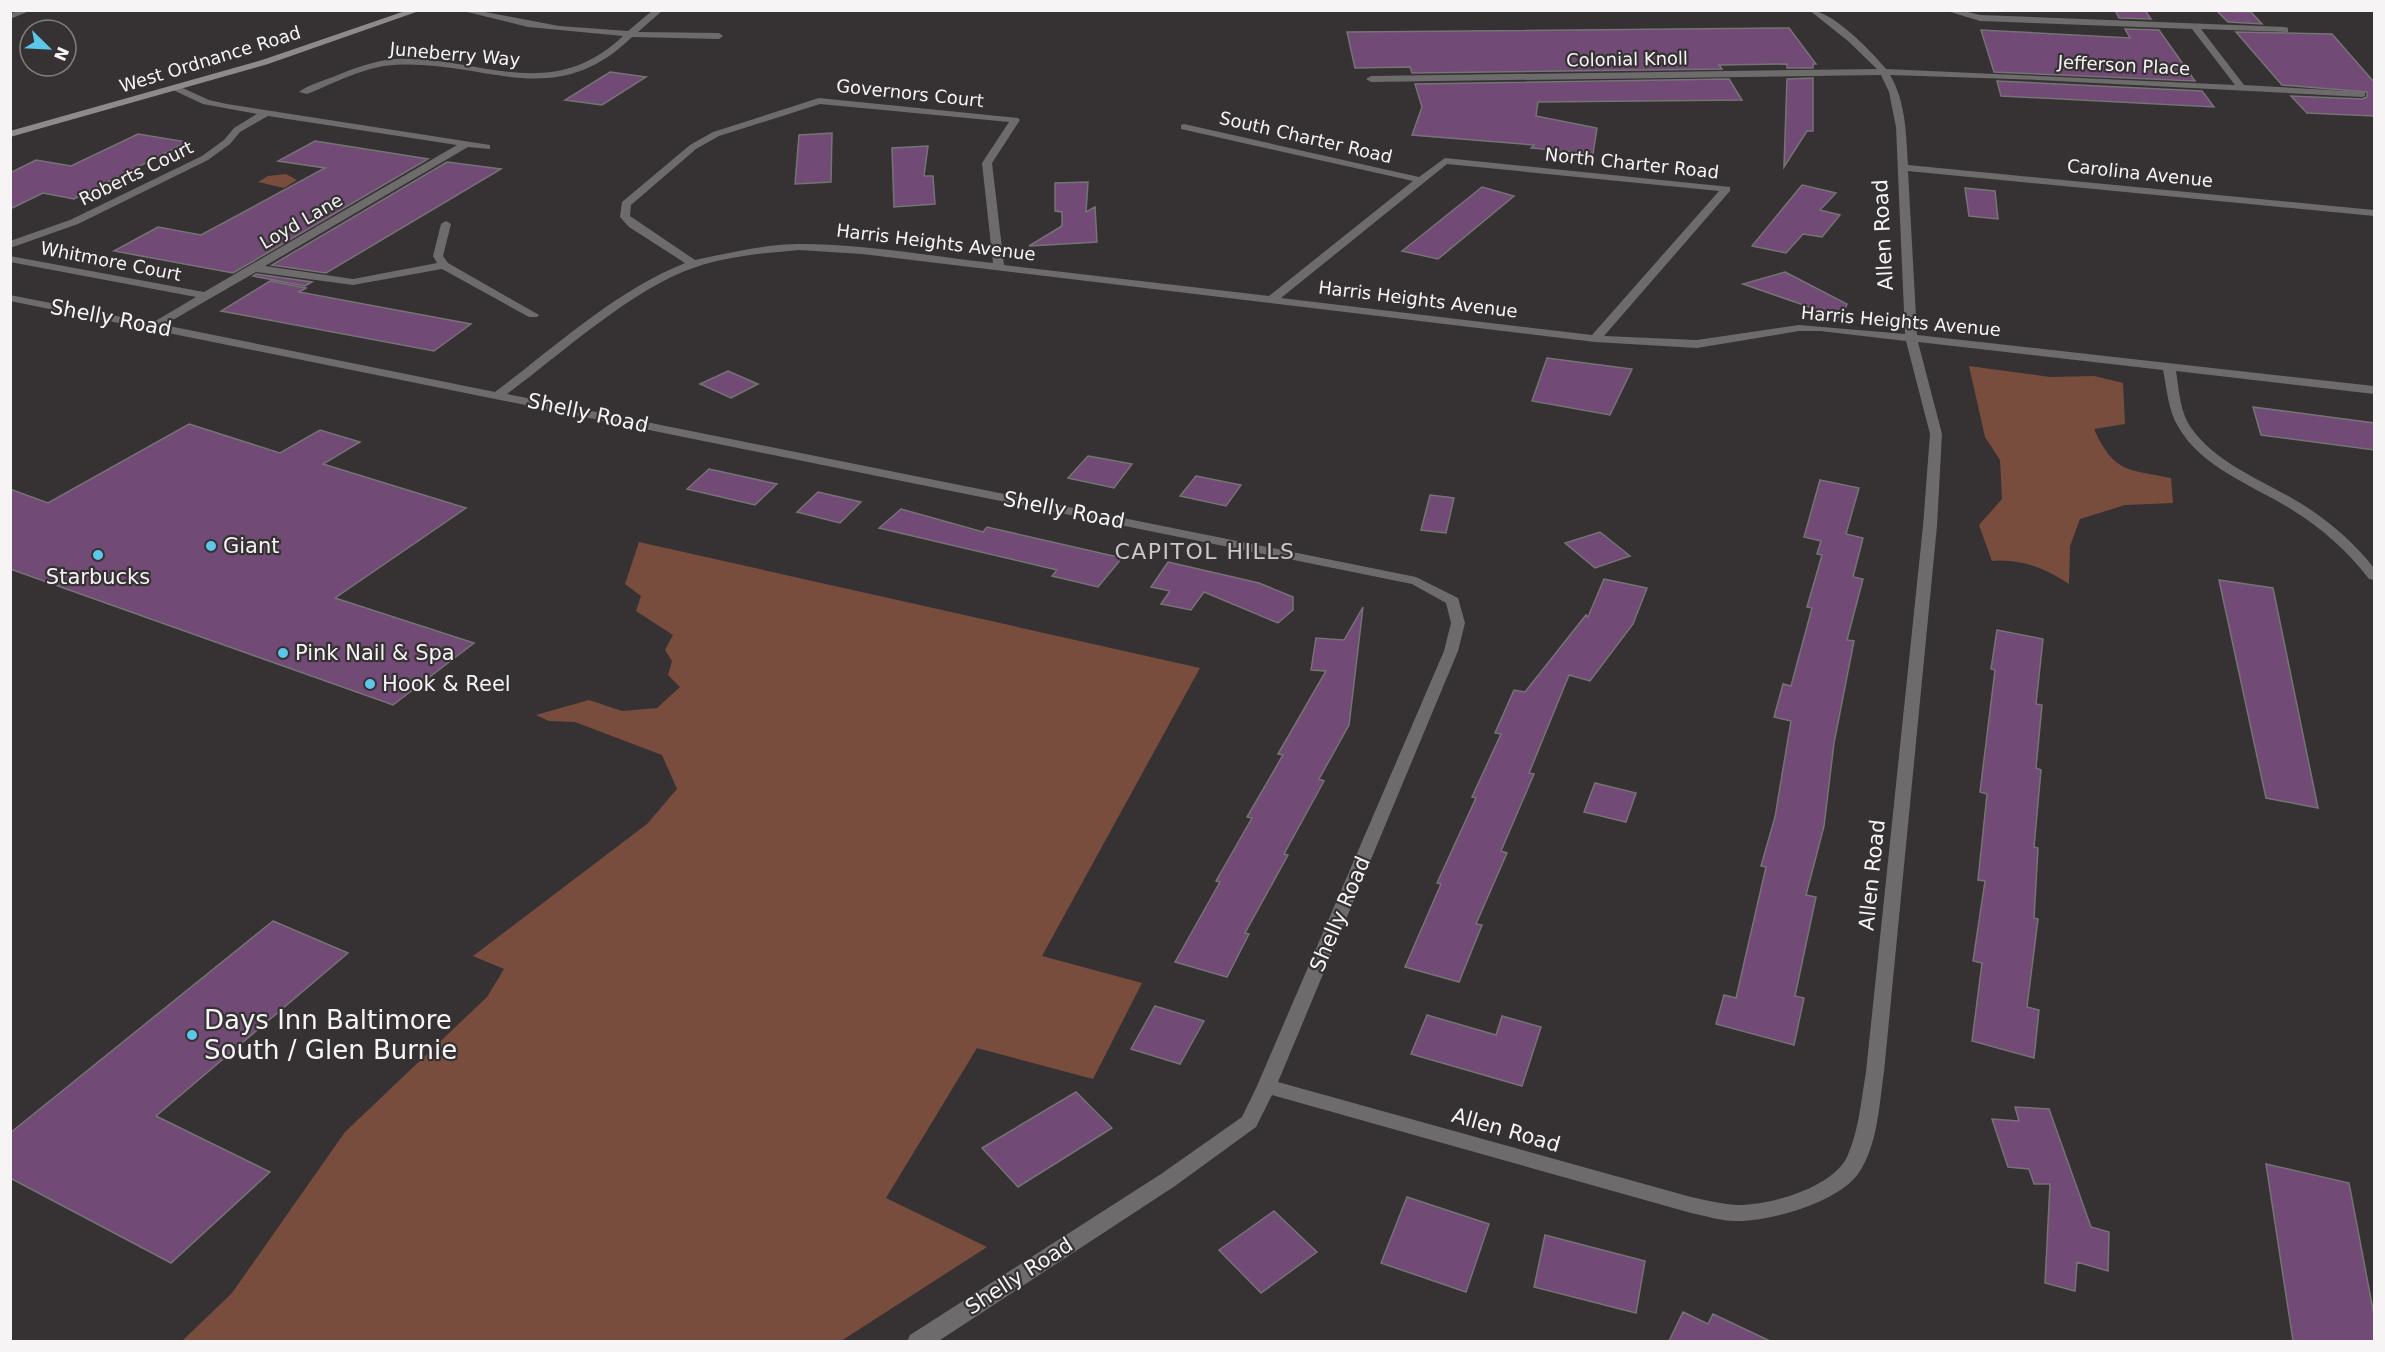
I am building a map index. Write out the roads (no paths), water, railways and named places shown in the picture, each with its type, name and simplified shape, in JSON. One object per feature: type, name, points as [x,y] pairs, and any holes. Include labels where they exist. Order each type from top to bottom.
[{"type":"main road","name":"West Ordnance Road","points":[[10,134],[176,88],[418,10]]},
{"type":"street","points":[[10,17],[28,10]]},
{"type":"street","points":[[463,10],[537,28],[627,35],[719,36]]},
{"type":"street","name":"Juneberry Way","points":[[304,92],[374,66],[396,62],[512,76],[556,74],[585,67],[609,56],[627,35],[659,10]]},
{"type":"street","name":"Allen Road","points":[[1267,1086],[1691,1205],[1737,1213],[1778,1208],[1817,1194],[1850,1169],[1865,1132],[1875,1072],[1930,526],[1936,434],[1911,337],[1897,102],[1884,72],[1844,33],[1813,10]]},
{"type":"street","points":[[1948,10],[1980,18],[2284,30]]},
{"type":"street","points":[[2195,27],[2242,88]]},
{"type":"street","name":"Colonial Knoll","points":[[1371,79],[1884,72]]},
{"type":"street","name":"Jefferson Place","points":[[1884,72],[2038,77],[2362,94]]},
{"type":"street","points":[[176,88],[206,102],[265,114],[487,147]]},
{"type":"street","name":"Governors Court","points":[[693,264],[633,225],[625,217],[626,204],[693,147],[716,134],[819,100],[1015,120],[987,163],[999,267]]},
{"type":"street","name":"Roberts Court","points":[[10,245],[74,222],[204,158],[227,142],[237,130],[265,114]]},
{"type":"street","name":"South Charter Road","points":[[1184,127],[1421,180]]},
{"type":"street","name":"Loyd Lane","points":[[153,327],[466,144]]},
{"type":"street","name":"South Charter Road","points":[[1271,300],[1445,161]]},
{"type":"street","name":"North Charter Road","points":[[1445,161],[1726,189],[1595,339]]},
{"type":"street","name":"Carolina Avenue","points":[[1902,167],[2374,213]]},
{"type":"street","points":[[446,224],[438,256],[444,265],[533,315]]},
{"type":"street","name":"Harris Heights Avenue","points":[[499,395],[647,285],[693,264],[751,251],[799,247],[862,251],[1595,339],[1697,344],[1799,328],[1911,337],[2374,390]]},
{"type":"street","name":"Whitmore Court","points":[[10,259],[206,296]]},
{"type":"street","points":[[253,268],[353,282],[444,265]]},
{"type":"street","name":"Shelly Road","points":[[10,298],[1416,581],[1453,601],[1458,623],[1451,651],[1267,1086],[1249,1122],[1168,1180],[918,1341]]},
{"type":"street","points":[[2169,368],[2180,417],[2186,430],[2242,477],[2299,508],[2336,535],[2374,576]]},
{"type":"place","name":"Giant","points":[[211,546]]},
{"type":"place","name":"Starbucks","points":[[98,555]]},
{"type":"place","name":"Pink Nail & Spa","points":[[283,653]]},
{"type":"place","name":"Hook & Reel","points":[[370,684]]},
{"type":"place","name":"Days Inn Baltimore South / Glen Burnie","points":[[192,1035]]},
{"type":"district","name":"CAPITOL HILLS","points":[[1205,551]]}]
